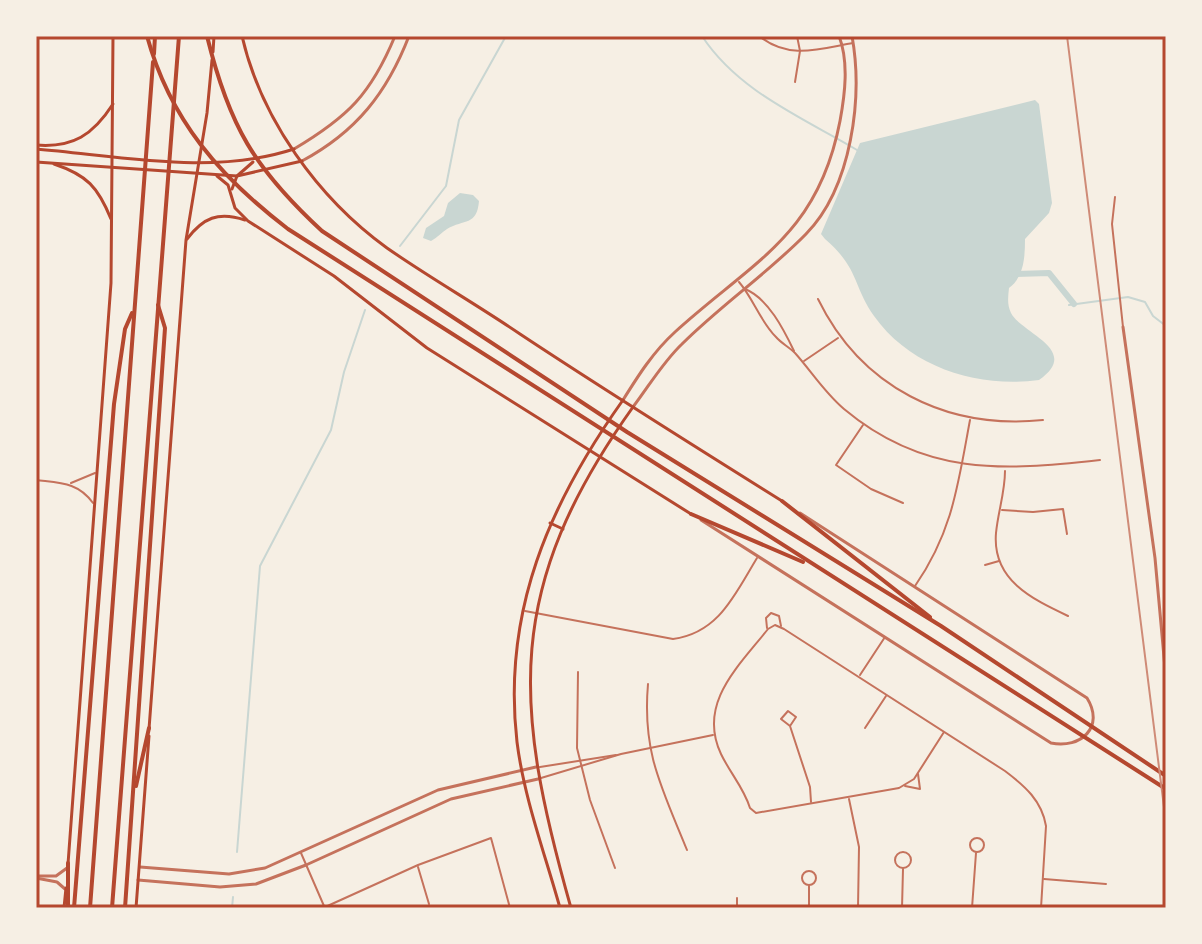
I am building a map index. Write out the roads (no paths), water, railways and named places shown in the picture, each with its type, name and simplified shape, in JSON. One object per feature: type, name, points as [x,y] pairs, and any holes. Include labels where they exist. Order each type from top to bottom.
[{"type":"highway","points":[[147,36],[167,94],[197,144],[245,196],[288,229],[1166,789]]},
{"type":"highway","points":[[90,908],[155,36]]},
{"type":"highway","points":[[112,908],[179,36]]},
{"type":"highway","points":[[207,36],[221,95],[243,139],[289,201],[322,231],[627,432],[941,626]]},
{"type":"highway","points":[[125,908],[165,328],[157,301]]},
{"type":"highway","points":[[68,908],[82,796],[114,404],[125,329],[135,308]]},
{"type":"highway","points":[[782,501],[941,626],[1014,678],[1166,776]]},
{"type":"highway","points":[[691,514],[813,566]]},
{"type":"highway","points":[[125,908],[136,785],[149,728]]},
{"type":"highway","points":[[68,865],[68,908]]},
{"type":"main road","points":[[68,908],[66,890],[113,225],[113,36]]},
{"type":"main road","points":[[136,908],[186,240],[207,113],[214,36]]},
{"type":"main road","points":[[242,36],[259,92],[279,129],[334,198],[385,246],[782,501]]},
{"type":"main road","points":[[36,147],[67,145],[84,138],[113,104]]},
{"type":"main road","points":[[36,147],[192,162],[236,162],[294,149]]},
{"type":"main road","points":[[232,192],[243,169],[256,159]]},
{"type":"main road","points":[[36,162],[239,176],[302,161]]},
{"type":"main road","points":[[47,162],[80,173],[93,182],[113,225]]},
{"type":"main road","points":[[217,176],[232,192],[235,208],[248,221],[334,276],[427,348],[691,514]]},
{"type":"main road","points":[[186,240],[197,226],[217,215],[248,221]]},
{"type":"main road","points":[[560,908],[523,770],[515,702],[523,610],[550,523],[589,450],[623,400]]},
{"type":"main road","points":[[571,908],[536,767],[529,702],[536,613],[563,529],[605,449],[633,407]]},
{"type":"main road","points":[[550,523],[563,529]]},
{"type":"main road","points":[[515,702],[529,702]]},
{"type":"main road","points":[[550,873],[560,870]]},
{"type":"street","points":[[294,149],[341,119],[371,87],[395,36]]},
{"type":"street","points":[[302,161],[355,126],[381,95],[409,36]]},
{"type":"street","points":[[759,36],[773,46],[800,51],[853,43]]},
{"type":"street","points":[[795,82],[800,51],[797,36]]},
{"type":"street","points":[[623,400],[649,360],[675,332],[739,282],[806,213],[835,145],[845,95],[843,45],[839,36]]},
{"type":"street","points":[[633,407],[683,343],[809,231],[824,207],[852,139],[856,74],[852,36]]},
{"type":"street","points":[[371,87],[381,95]]},
{"type":"street","points":[[1115,197],[1112,224],[1155,558],[1166,679]]},
{"type":"street","points":[[739,282],[776,338],[794,352]]},
{"type":"street","points":[[745,289],[756,293],[786,333],[794,352],[824,390],[863,424],[905,448],[962,465],[1005,469],[1100,460]]},
{"type":"street","points":[[818,299],[839,337],[863,363],[900,392],[938,410],[970,419],[1006,423],[1043,420]]},
{"type":"street","points":[[675,332],[683,343]]},
{"type":"street","points":[[802,363],[839,337]]},
{"type":"street","points":[[914,587],[944,537],[970,419]]},
{"type":"street","points":[[863,424],[836,465],[871,489],[903,503]]},
{"type":"street","points":[[1005,469],[996,536],[999,561],[1020,590],[1068,616]]},
{"type":"street","points":[[69,484],[96,473]]},
{"type":"street","points":[[36,480],[69,484],[85,492],[93,503]]},
{"type":"street","points":[[691,514],[1051,743],[1066,746],[1078,743],[1089,732],[1093,716],[1087,698],[782,501]]},
{"type":"street","points":[[1001,509],[1020,512],[1063,509],[1067,534]]},
{"type":"street","points":[[523,610],[673,639],[690,636],[718,619],[757,557]]},
{"type":"street","points":[[985,565],[999,561]]},
{"type":"street","points":[[768,629],[766,618],[771,613],[779,616],[781,628]]},
{"type":"street","points":[[944,732],[918,774],[905,785],[762,813],[750,808],[714,734],[717,697],[768,629],[775,625],[781,628],[859,676],[1005,771],[1033,795],[1046,826],[1041,908]]},
{"type":"street","points":[[859,676],[885,637]]},
{"type":"street","points":[[578,672],[576,710],[580,758],[615,868]]},
{"type":"street","points":[[648,684],[645,715],[648,749],[687,850]]},
{"type":"street","points":[[865,728],[887,695]]},
{"type":"street","points":[[790,726],[810,787],[811,804]]},
{"type":"street","points":[[139,867],[240,873],[265,868],[446,787],[580,758],[621,754],[714,734]]},
{"type":"street","points":[[138,880],[240,887],[306,865],[451,799],[582,768],[621,754]]},
{"type":"street","points":[[905,785],[912,790],[920,789],[918,774]]},
{"type":"street","points":[[446,787],[451,799]]},
{"type":"street","points":[[849,798],[859,847],[858,908]]},
{"type":"street","points":[[374,819],[378,831]]},
{"type":"street","points":[[300,852],[324,908],[418,865],[491,838],[510,908]]},
{"type":"street","points":[[972,908],[976,853]]},
{"type":"street","points":[[36,877],[56,876],[68,865]]},
{"type":"street","points":[[418,865],[429,904]]},
{"type":"street","points":[[902,908],[903,868]]},
{"type":"street","points":[[36,877],[57,882],[66,890]]},
{"type":"street","points":[[1044,879],[1106,884]]},
{"type":"street","points":[[809,885],[809,908]]},
{"type":"street","points":[[737,898],[737,908]]},
{"type":"waterway","points":[[400,246],[446,186],[459,120],[506,36]]},
{"type":"waterway","points":[[702,36],[752,88],[857,150]]},
{"type":"waterway","points":[[1012,274],[1049,273],[1074,304]]},
{"type":"waterway","points":[[1069,305],[1128,297],[1145,302],[1153,316],[1166,326]]},
{"type":"waterway","points":[[237,852],[260,566],[331,430],[344,372],[365,310]]},
{"type":"waterway","points":[[232,908],[233,897]]},
{"type":"railway","points":[[1067,36],[1166,823]]}]
